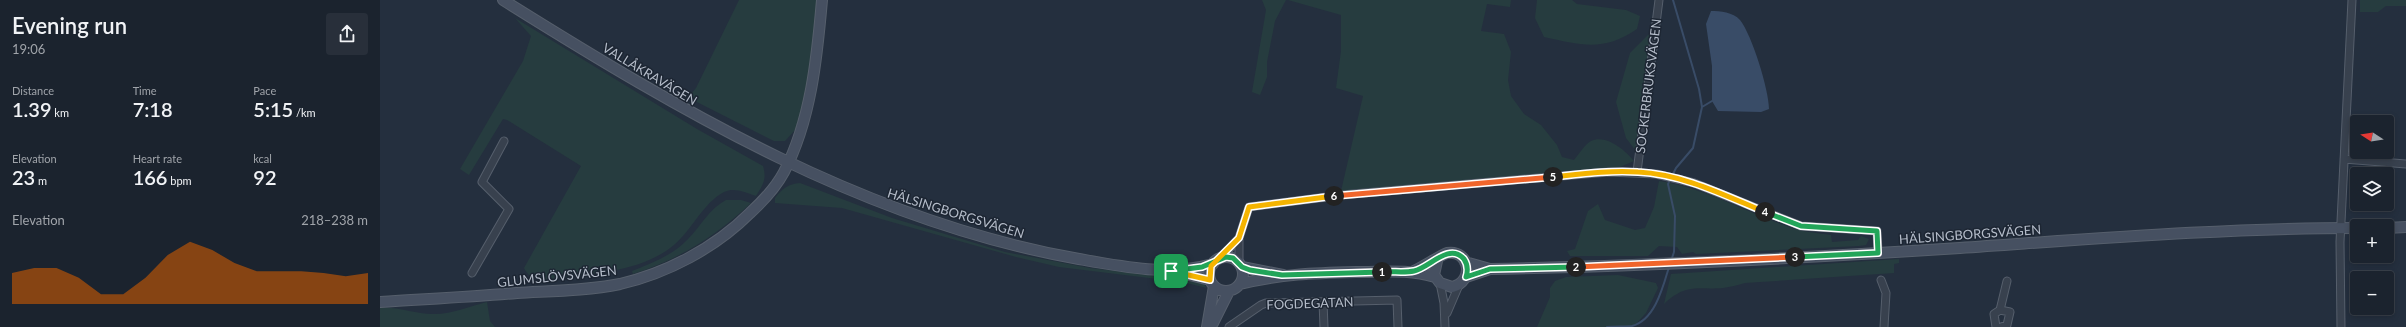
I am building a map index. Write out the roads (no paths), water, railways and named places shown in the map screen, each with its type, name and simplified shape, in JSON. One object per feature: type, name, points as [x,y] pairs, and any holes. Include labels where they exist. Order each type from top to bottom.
[{"type":"main road","name":"VALLÅKRAVÄGEN","points":[[503,0],[683,109],[788,163]]},
{"type":"main road","name":"GLUMSLÖVSVÄGEN","points":[[380,302],[581,289],[619,284],[660,271],[691,256],[739,224],[774,185],[788,163],[807,106],[816,67],[822,0]]},
{"type":"main road","name":"HÄLSINGBORGSVÄGEN","points":[[788,163],[878,202],[989,240],[1114,265],[1171,271],[1212,283]]},
{"type":"main road","points":[[2394,228],[2406,227]]},
{"type":"main road","name":"HÄLSINGBORGSVÄGEN","points":[[1466,262],[1490,269],[1642,266],[1684,262],[1878,253],[2160,234],[2350,228]]},
{"type":"main road","points":[[1211,327],[1229,291],[1240,284],[1282,275],[1414,271],[1438,280],[1449,287],[1462,281],[1468,269],[1466,262],[1460,256],[1451,253],[1443,255],[1414,271]]},
{"type":"main road","points":[[1207,327],[1212,283],[1209,272],[1213,264],[1222,257],[1230,257],[1241,265],[1282,275]]},
{"type":"main road","points":[[1436,260],[1434,269],[1438,280]]},
{"type":"main road","name":"HÄLSINGBORGSVÄGEN","points":[[1171,271],[1213,264]]},
{"type":"main road","points":[[1240,284],[1244,276],[1241,265]]},
{"type":"main road","name":"HÄLSINGBORGSVÄGEN","points":[[1462,281],[1490,269]]},
{"type":"main road","points":[[1212,283],[1221,290],[1229,291]]},
{"type":"street","name":"SOCKERBRUKSVÄGEN","points":[[1638,172],[1659,0]]},
{"type":"street","points":[[2341,327],[2340,228],[2352,0]]},
{"type":"street","points":[[472,273],[509,209],[482,182],[504,141]]},
{"type":"street","points":[[2344,159],[2406,164]]},
{"type":"street","points":[[1241,265],[1239,238],[1249,207],[1429,188],[1608,172],[1638,172],[1656,174],[1694,183],[1801,226],[1877,231],[1878,253]]},
{"type":"street","points":[[1222,257],[1239,238]]},
{"type":"street","points":[[1438,280],[1446,317],[1445,327]]},
{"type":"street","points":[[1882,280],[1886,293],[1884,327]]},
{"type":"street","points":[[1446,317],[1462,281]]},
{"type":"street","points":[[1996,327],[1994,314],[2000,310],[2007,281]]},
{"type":"street","name":"FOGDEGATAN","points":[[1229,327],[1263,304],[1397,300],[1398,327]]},
{"type":"street","points":[[1323,302],[1324,327]]},
{"type":"street","points":[[2000,310],[2010,312],[2007,325],[2001,327]]},
{"type":"water","points":[[1711,11],[1734,15],[1745,27],[1763,76],[1769,109],[1761,112],[1718,111],[1712,101],[1712,66],[1706,24]]},
{"type":"waterway","points":[[1671,261],[1674,252],[1675,216],[1668,184],[1676,168],[1693,148],[1702,107],[1699,89],[1673,0]]},
{"type":"waterway","points":[[1702,107],[1712,101]]},
{"type":"waterway","points":[[1607,327],[1632,326],[1640,323],[1647,317],[1661,293],[1669,267]]}]
